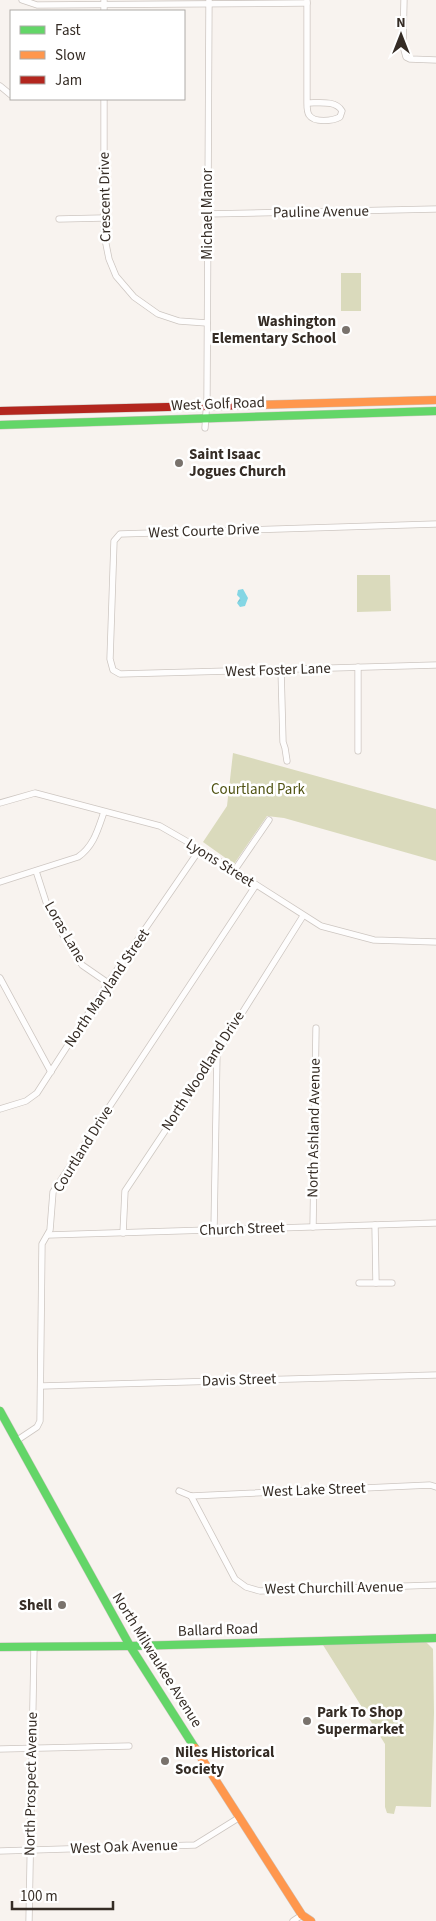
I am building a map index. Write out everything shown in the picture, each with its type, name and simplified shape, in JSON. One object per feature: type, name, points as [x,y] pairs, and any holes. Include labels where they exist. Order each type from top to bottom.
[{"type":"main road","name":"West Golf Road","points":[[0,411],[436,400]]},
{"type":"main road","name":"West Golf Road","points":[[0,425],[436,412]]},
{"type":"main road","name":"North Milwaukee Avenue","points":[[0,1411],[130,1646],[303,1918],[311,1921]]},
{"type":"main road","name":"Ballard Road","points":[[0,1647],[130,1646],[436,1638]]},
{"type":"street","points":[[22,0],[37,5],[104,6],[307,1],[307,103],[307,111],[313,119],[334,120],[340,117],[342,111],[340,106],[334,104],[307,103]]},
{"type":"street","points":[[404,0],[403,46],[406,57],[410,59],[436,60]]},
{"type":"street","name":"Michael Manor","points":[[205,428],[209,2]]},
{"type":"street","points":[[0,86],[10,94]]},
{"type":"street","name":"Crescent Drive","points":[[104,100],[104,218],[105,245],[108,259],[116,276],[126,290],[144,306],[158,314],[179,321],[206,323]]},
{"type":"street","name":"Pauline Avenue","points":[[207,214],[436,209]]},
{"type":"street","points":[[59,219],[104,218]]},
{"type":"street","name":"West Courte Drive","points":[[120,674],[113,670],[110,659],[114,541],[120,534],[436,524]]},
{"type":"street","name":"West Foster Lane","points":[[120,674],[436,665]]},
{"type":"street","points":[[358,667],[358,751]]},
{"type":"street","points":[[280,670],[283,742],[286,748],[287,761]]},
{"type":"street","name":"Lyons Street","points":[[0,802],[35,793],[160,826],[200,849],[321,926],[374,940],[436,942]]},
{"type":"street","points":[[0,882],[78,857],[86,852],[94,841],[104,812]]},
{"type":"street","points":[[234,871],[269,820]]},
{"type":"street","name":"North Maryland Street","points":[[0,1109],[31,1098],[37,1093],[108,984],[200,849]]},
{"type":"street","name":"Loras Lane","points":[[36,871],[47,904],[63,935],[82,965],[108,984]]},
{"type":"street","name":"Courtland Drive","points":[[16,1441],[37,1427],[40,1421],[42,1244],[50,1230],[53,1192],[256,885]]},
{"type":"street","name":"North Woodland Drive","points":[[123,1233],[125,1191],[217,1053],[303,916]]},
{"type":"street","points":[[0,978],[51,1072]]},
{"type":"street","name":"North Ashland Avenue","points":[[313,1227],[316,1028]]},
{"type":"street","points":[[214,1230],[217,1053]]},
{"type":"street","name":"Church Street","points":[[48,1235],[436,1223]]},
{"type":"street","points":[[375,1225],[376,1283]]},
{"type":"street","points":[[359,1283],[392,1283]]},
{"type":"street","name":"Davis Street","points":[[41,1386],[436,1375]]},
{"type":"street","name":"West Lake Street","points":[[192,1496],[430,1485],[436,1487]]},
{"type":"street","points":[[179,1490],[192,1496]]},
{"type":"street","name":"West Churchill Avenue","points":[[192,1496],[235,1579],[246,1587],[260,1591],[436,1585]]},
{"type":"street","name":"North Prospect Avenue","points":[[29,1921],[34,1646]]},
{"type":"street","points":[[0,1749],[129,1746]]},
{"type":"street","name":"West Oak Avenue","points":[[0,1851],[195,1845],[240,1817]]},
{"type":"street","points":[[293,1921],[303,1918]]},
{"type":"green space","points":[[341,273],[361,273],[361,311],[341,311]]},
{"type":"green space","points":[[357,575],[390,575],[391,611],[357,612]]},
{"type":"green space","name":"Courtland Park","points":[[233,753],[436,809],[436,861],[284,818],[267,816],[234,864],[203,842],[227,806]]},
{"type":"green space","points":[[426,1642],[433,1649],[434,1713],[431,1807],[396,1806],[394,1814],[387,1813],[385,1807],[385,1744],[323,1645]]},
{"type":"water","points":[[243,589],[248,598],[245,606],[240,607],[237,603],[240,598],[237,595],[238,590]]},
{"type":"traffic: fast","points":[[0,425],[436,411]]},
{"type":"traffic: fast","points":[[0,1411],[130,1646],[195,1748]]},
{"type":"traffic: fast","points":[[0,1647],[130,1646],[436,1638]]},
{"type":"traffic: slow","points":[[251,405],[436,400]]},
{"type":"traffic: slow","points":[[195,1748],[302,1915],[311,1921]]},
{"type":"traffic: jam","points":[[0,411],[251,405]]},
{"type":"place","name":"Washington Elementary School","points":[[346,330]]},
{"type":"place","name":"Saint Isaac Jogues Church","points":[[179,463]]},
{"type":"place","name":"Shell","points":[[62,1605]]},
{"type":"place","name":"Park To Shop Supermarket","points":[[307,1721]]},
{"type":"place","name":"Niles Historical Society","points":[[165,1761]]}]
